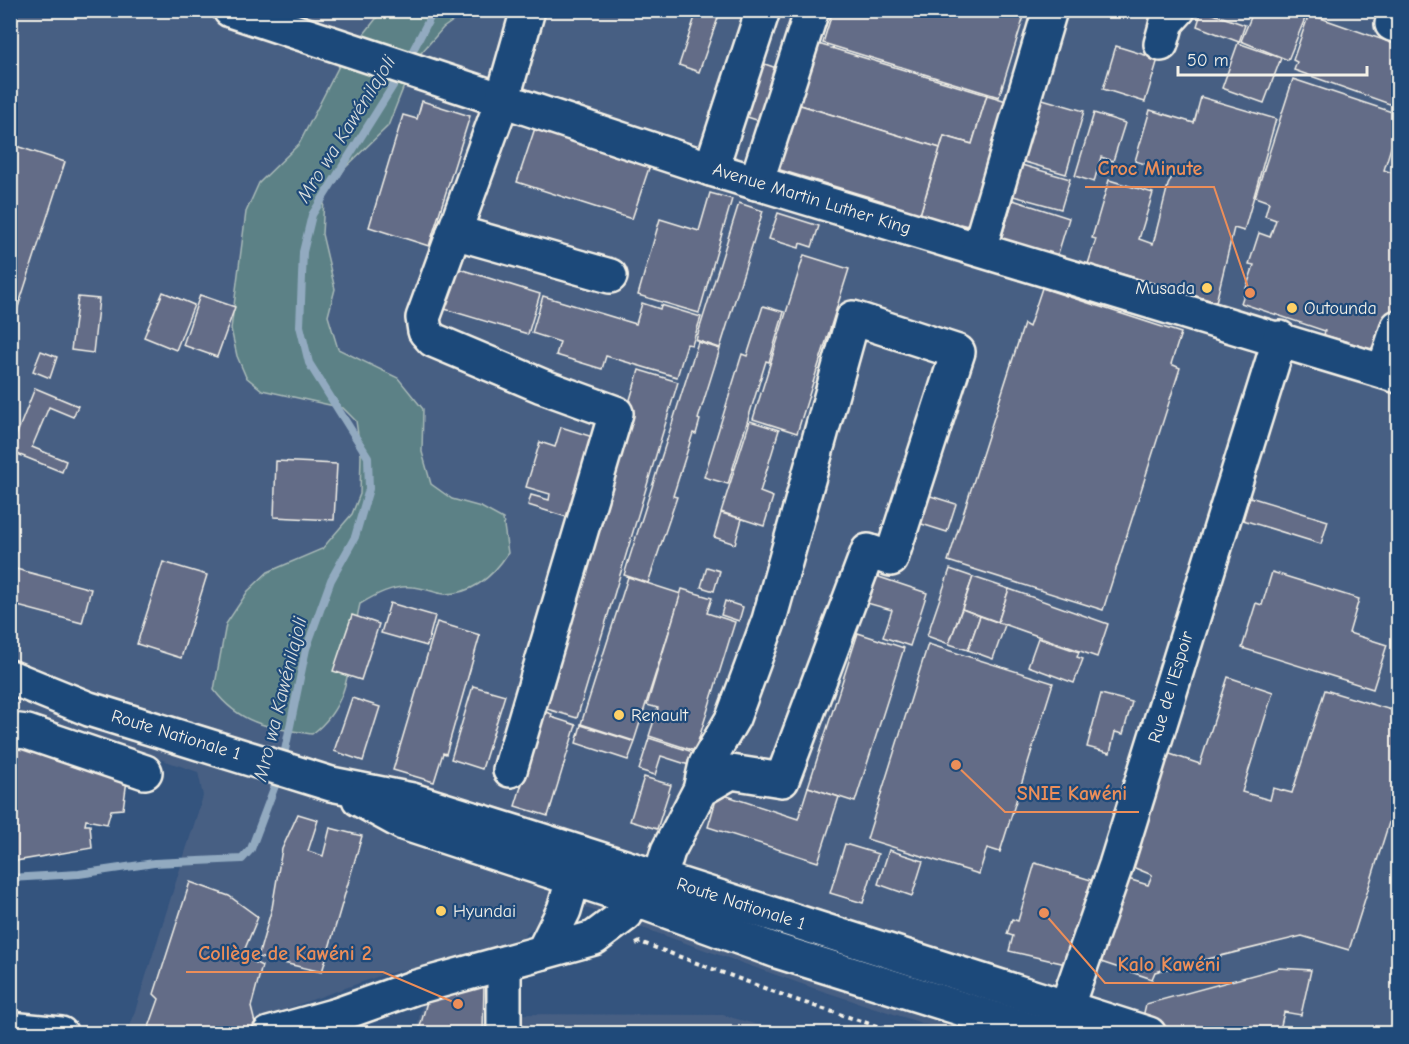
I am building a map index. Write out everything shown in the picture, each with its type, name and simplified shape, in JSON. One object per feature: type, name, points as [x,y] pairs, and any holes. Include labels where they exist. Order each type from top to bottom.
[{"type":"street","name":"Avenue Martin Luther King","points":[[230,10],[711,169],[1280,338],[1391,374]]},
{"type":"street","points":[[510,770],[615,413],[542,386],[433,340],[425,330],[423,318],[432,288],[502,101],[528,10]]},
{"type":"street","points":[[711,169],[763,10]]},
{"type":"street","points":[[756,183],[812,10]]},
{"type":"street","points":[[980,249],[1050,10]]},
{"type":"street","points":[[1161,44],[1167,22],[1178,10]]},
{"type":"street","points":[[454,232],[610,276]]},
{"type":"street","points":[[305,1028],[412,988],[594,938],[626,914],[646,889],[668,851],[700,790],[706,764],[733,718],[769,620],[854,318],[958,352],[891,559],[868,550],[782,780],[731,772],[700,790]]},
{"type":"street","points":[[1391,374],[1398,327]]},
{"type":"street","name":"Rue de l'Espoir","points":[[1062,1020],[1116,865],[1280,338]]},
{"type":"street","name":"Route Nationale 1","points":[[10,677],[89,709],[318,780],[403,823],[578,866],[1062,1020],[1149,1034]]},
{"type":"street","name":"Route Nationale 1","points":[[10,696],[34,704],[89,709]]},
{"type":"street","points":[[10,730],[27,732],[145,772]]},
{"type":"street","points":[[543,951],[564,910],[578,866]]},
{"type":"street","name":"Route Nationale 1","points":[[646,889],[777,951],[1043,1034]]},
{"type":"street","points":[[504,963],[504,1034]]},
{"type":"street","points":[[10,1029],[61,1034]]},
{"type":"path","points":[[631,945],[640,942],[799,1001],[901,1034]]},
{"type":"shaded area","points":[[10,11],[1398,11],[1398,1033],[953,1033],[813,988],[552,896],[534,927],[513,947],[385,974],[286,1009],[280,1033],[128,1033],[203,796],[198,772],[11,713]]},
{"type":"shaded area","points":[[489,981],[511,1014],[723,1015],[786,1033],[415,1034],[425,995]]},
{"type":"green space","points":[[382,11],[467,11],[443,28],[414,61],[388,126],[345,168],[324,200],[322,234],[335,289],[328,316],[338,349],[398,378],[423,409],[422,452],[431,484],[452,499],[481,507],[503,519],[508,553],[489,576],[464,591],[444,594],[416,587],[405,587],[391,589],[360,604],[343,692],[326,721],[312,734],[257,723],[235,711],[214,690],[226,624],[248,591],[268,572],[322,549],[352,514],[360,494],[361,455],[356,421],[343,408],[262,390],[246,377],[237,356],[231,329],[246,212],[259,183],[299,144],[339,66]]},
{"type":"building","points":[[833,10],[1026,10],[999,97],[823,43]]},
{"type":"building","points":[[1202,10],[1245,25],[1239,42],[1197,26]]},
{"type":"building","points":[[1254,10],[1292,10],[1306,16],[1288,60],[1241,41]]},
{"type":"building","points":[[697,11],[718,18],[699,72],[679,65]]},
{"type":"building","points":[[1309,14],[1398,45],[1398,107],[1294,70],[1297,62],[1293,60]]},
{"type":"building","points":[[815,43],[987,95],[972,144],[944,136],[940,148],[797,104]]},
{"type":"building","points":[[1238,43],[1281,58],[1264,103],[1222,88]]},
{"type":"building","points":[[1116,46],[1158,59],[1145,102],[1103,89]]},
{"type":"building","points":[[759,62],[785,71],[766,123],[741,115]]},
{"type":"building","points":[[1293,79],[1398,114],[1398,125],[1384,170],[1398,175],[1398,298],[1392,320],[1371,349],[1324,335],[1325,331],[1241,303],[1254,265],[1249,264],[1259,233],[1270,237],[1276,220],[1265,216],[1269,202],[1255,197]]},
{"type":"building","points":[[987,95],[1013,103],[975,228],[960,224],[957,233],[918,221],[944,136],[972,144]]},
{"type":"building","points":[[1032,96],[1084,111],[1066,174],[1014,159]]},
{"type":"building","points":[[1201,97],[1276,119],[1244,231],[1234,228],[1216,302],[1088,264],[1096,239],[1092,238],[1109,180],[1153,193],[1139,239],[1153,244],[1168,185],[1173,175],[1178,174],[1135,161],[1150,110],[1194,123]]},
{"type":"building","points":[[422,101],[470,116],[429,246],[369,227],[403,115],[417,119]]},
{"type":"building","points":[[797,104],[940,148],[918,221],[881,210],[883,201],[777,169]]},
{"type":"building","points":[[1094,113],[1125,123],[1113,161],[1101,157],[1094,182],[1075,176]]},
{"type":"building","points":[[536,125],[651,162],[632,219],[517,182]]},
{"type":"building","points":[[10,144],[65,162],[10,332]]},
{"type":"building","points":[[1015,163],[1070,179],[1061,209],[1006,194]]},
{"type":"building","points":[[710,193],[732,199],[699,313],[638,295],[660,219],[699,231]]},
{"type":"building","points":[[1013,200],[1069,218],[1057,257],[1001,239]]},
{"type":"building","points":[[739,203],[763,211],[720,348],[696,340]]},
{"type":"building","points":[[778,213],[819,226],[812,247],[800,243],[799,248],[769,239]]},
{"type":"building","points":[[804,255],[849,269],[797,433],[753,419]]},
{"type":"building","points":[[450,266],[540,294],[528,334],[438,307]]},
{"type":"building","points":[[1042,288],[1181,333],[1171,364],[1180,368],[1103,610],[948,561],[1024,324],[1029,327]]},
{"type":"building","points":[[163,292],[194,305],[176,350],[144,337]]},
{"type":"building","points":[[200,295],[235,307],[217,357],[183,345]]},
{"type":"building","points":[[543,296],[636,324],[642,303],[660,309],[661,305],[701,317],[692,345],[687,344],[677,377],[606,356],[602,369],[556,355],[560,342],[532,333]]},
{"type":"building","points":[[78,297],[99,299],[93,353],[71,350]]},
{"type":"building","points":[[763,306],[784,312],[769,362],[766,361],[728,484],[704,477],[742,354],[747,356]]},
{"type":"building","points":[[698,342],[720,349],[698,419],[700,420],[696,434],[693,433],[673,496],[677,497],[648,583],[624,575]]},
{"type":"building","points":[[41,351],[57,357],[50,378],[33,371]]},
{"type":"building","points":[[639,370],[678,382],[577,718],[537,706]]},
{"type":"building","points":[[35,388],[78,406],[73,417],[49,407],[32,447],[66,461],[62,472],[10,451]]},
{"type":"building","points":[[750,421],[779,430],[760,492],[773,497],[764,526],[721,512]]},
{"type":"building","points":[[561,427],[599,439],[573,519],[528,505],[531,495],[549,500],[550,494],[526,487],[540,442],[555,447]]},
{"type":"building","points":[[276,461],[337,464],[334,520],[274,517]]},
{"type":"building","points":[[921,493],[956,504],[947,532],[912,521]]},
{"type":"building","points":[[1250,497],[1328,521],[1321,544],[1243,520]]},
{"type":"building","points":[[721,513],[742,519],[735,544],[714,537]]},
{"type":"building","points":[[163,562],[207,575],[181,658],[137,644]]},
{"type":"building","points":[[707,567],[720,571],[714,591],[701,587]]},
{"type":"building","points":[[16,569],[91,589],[82,623],[10,604],[10,589]]},
{"type":"building","points":[[950,569],[973,577],[949,644],[927,636]]},
{"type":"building","points":[[1272,572],[1359,599],[1349,633],[1387,645],[1373,689],[1242,648],[1256,603],[1262,605]]},
{"type":"building","points":[[876,576],[927,593],[910,646],[883,637],[892,610],[867,603]]},
{"type":"building","points":[[628,577],[681,594],[634,741],[581,724]]},
{"type":"building","points":[[973,577],[1009,589],[998,622],[962,609]]},
{"type":"building","points":[[682,589],[712,598],[707,613],[735,622],[695,751],[649,736],[658,708],[647,705]]},
{"type":"building","points":[[1009,589],[1108,624],[1097,657],[998,622]]},
{"type":"building","points":[[725,601],[743,607],[739,621],[721,615]]},
{"type":"building","points":[[390,603],[435,616],[427,646],[381,633]]},
{"type":"building","points":[[962,609],[980,616],[968,650],[949,644]]},
{"type":"building","points":[[352,615],[379,624],[361,680],[333,671]]},
{"type":"building","points":[[980,616],[1005,625],[993,659],[968,650]]},
{"type":"building","points":[[437,622],[480,635],[446,754],[443,753],[434,782],[393,770]]},
{"type":"building","points":[[858,633],[904,648],[855,802],[808,787]]},
{"type":"building","points":[[1038,638],[1079,652],[1077,657],[1083,659],[1074,683],[1028,666]]},
{"type":"building","points":[[928,644],[1053,683],[1000,852],[987,848],[979,874],[867,839]]},
{"type":"building","points":[[1228,677],[1273,692],[1242,792],[1270,800],[1273,788],[1292,793],[1325,690],[1398,712],[1398,794],[1349,950],[1302,936],[1155,972],[1152,979],[1098,961],[1128,879],[1148,885],[1152,875],[1130,866],[1164,752],[1200,764]]},
{"type":"building","points":[[473,686],[505,695],[482,769],[451,759]]},
{"type":"building","points":[[1101,694],[1132,702],[1123,734],[1115,732],[1110,753],[1087,747]]},
{"type":"building","points":[[352,698],[380,707],[363,761],[334,751]]},
{"type":"building","points":[[539,710],[552,714],[551,717],[576,725],[548,816],[515,806],[542,720],[536,718]]},
{"type":"building","points":[[581,725],[635,742],[628,760],[576,743]]},
{"type":"building","points":[[649,738],[696,753],[692,766],[661,756],[655,775],[639,770]]},
{"type":"building","points":[[16,739],[128,773],[123,809],[111,810],[107,824],[86,820],[85,825],[90,825],[92,848],[10,862],[10,748],[15,748]]},
{"type":"building","points":[[644,777],[671,785],[657,829],[630,821]]},
{"type":"building","points":[[808,787],[839,797],[818,862],[708,827],[718,793],[798,819]]},
{"type":"building","points":[[298,814],[318,820],[308,851],[323,856],[330,828],[362,836],[322,972],[258,957],[272,908],[282,849]]},
{"type":"building","points":[[845,844],[878,854],[863,903],[830,893]]},
{"type":"building","points":[[889,850],[923,861],[912,896],[878,884]]},
{"type":"building","points":[[1035,863],[1091,880],[1066,964],[1009,951],[1013,936],[1007,934],[1012,919],[1018,921]]},
{"type":"building","points":[[190,882],[229,896],[258,917],[242,956],[262,966],[251,1007],[256,1027],[232,1034],[166,1034],[148,1030],[159,999],[154,994]]},
{"type":"building","points":[[1279,968],[1311,970],[1301,1015],[1284,1012],[1279,1034],[1195,1034],[1142,1021],[1146,1004]]},
{"type":"building","points":[[484,985],[483,1034],[418,1034],[428,998]]},
{"type":"waterway","name":"Mro wa Kawénilajoli","points":[[408,60],[434,10]]},
{"type":"waterway","name":"Mro wa Kawénilajoli","points":[[283,760],[306,649],[331,580],[355,537],[369,489],[368,457],[309,363],[300,326],[303,252],[312,215],[401,73]]},
{"type":"waterway","name":"Mro wa Kawénilajoli","points":[[10,878],[79,874],[154,863],[242,859],[251,849],[279,775]]},
{"type":"place","name":"Musada","points":[[1207,288]]},
{"type":"place","name":"Croc Minute","points":[[1250,293]]},
{"type":"place","name":"Outounda","points":[[1292,308]]},
{"type":"place","name":"Renault","points":[[619,715]]},
{"type":"place","name":"SNIE Kawéni","points":[[956,765]]},
{"type":"place","name":"Hyundai","points":[[441,911]]},
{"type":"place","name":"Kalo Kawéni","points":[[1044,913]]},
{"type":"place","name":"Collège de Kawéni 2","points":[[458,1004]]}]
